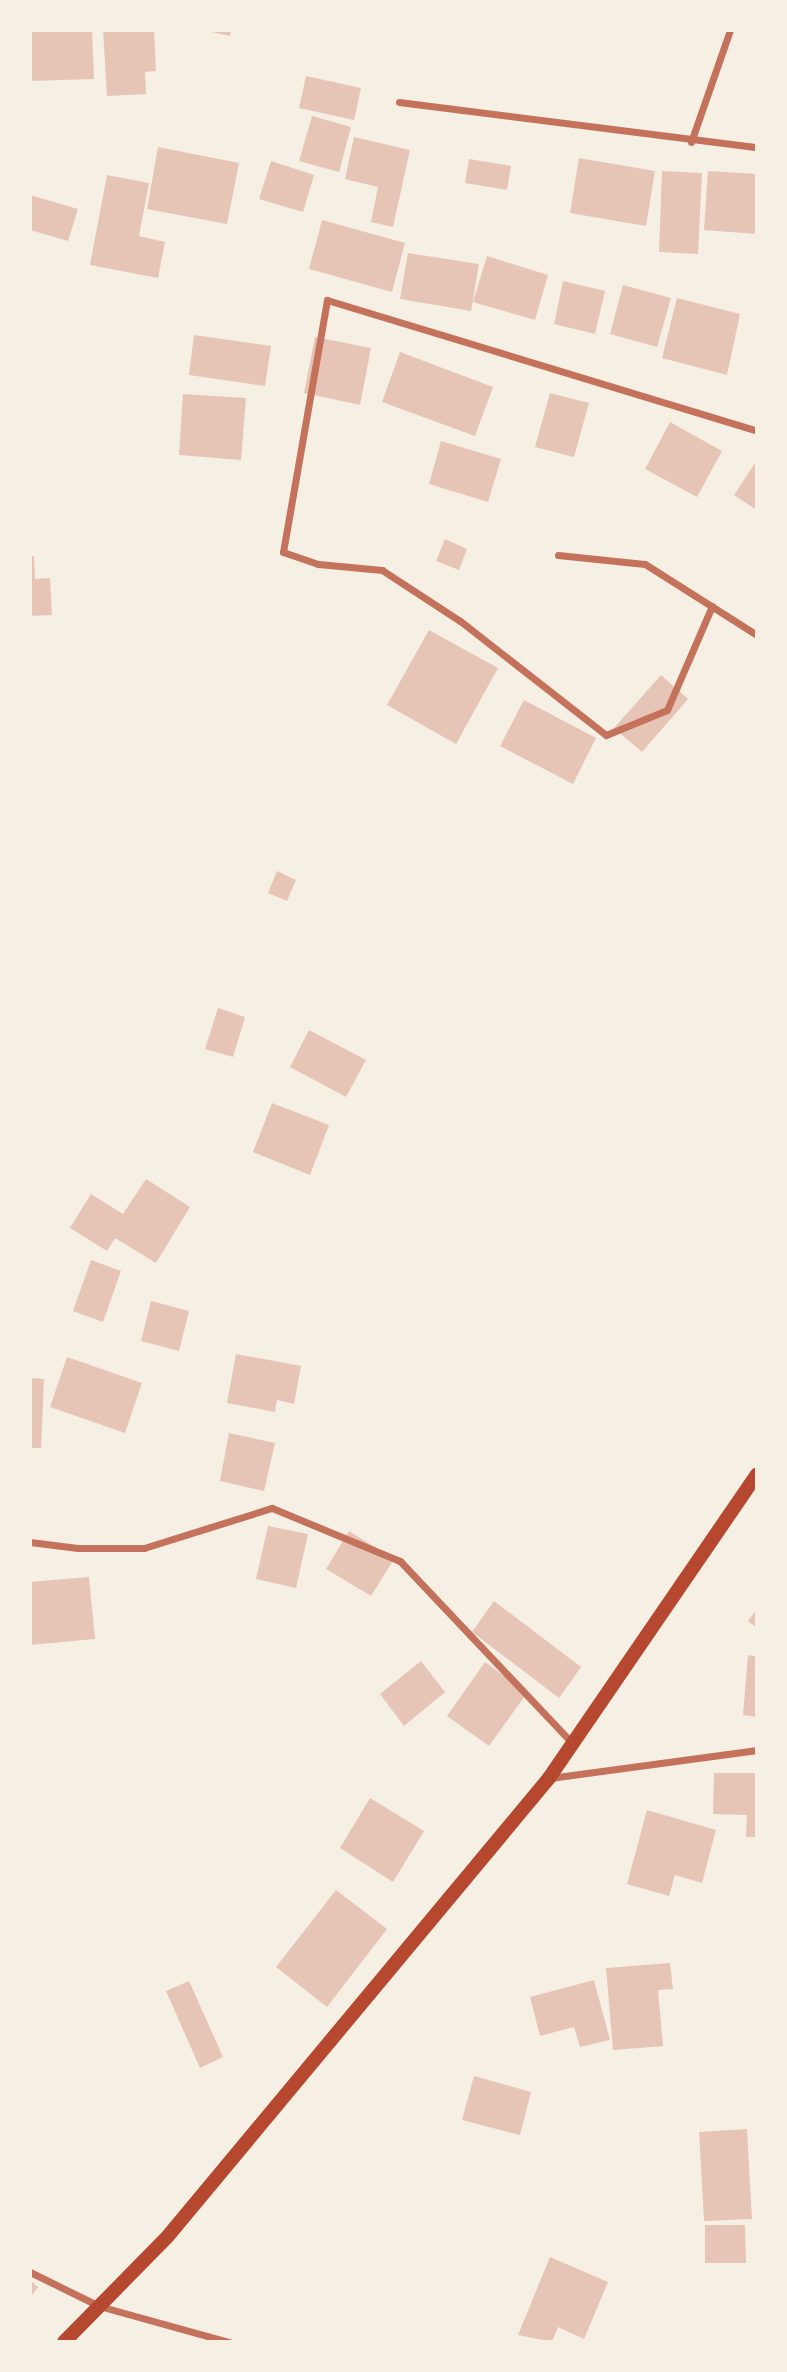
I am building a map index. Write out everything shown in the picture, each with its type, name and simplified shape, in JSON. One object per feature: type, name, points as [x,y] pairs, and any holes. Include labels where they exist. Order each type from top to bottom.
[{"type":"main road","points":[[64,2342],[167,2236],[549,1778],[757,1474]]},
{"type":"street","points":[[691,142],[730,30]]},
{"type":"street","points":[[399,102],[691,142],[757,147]]},
{"type":"street","points":[[712,606],[667,710],[606,735],[460,621],[382,570],[317,564],[283,552],[327,300],[757,431]]},
{"type":"street","points":[[558,555],[645,564],[757,635]]},
{"type":"street","points":[[30,1542],[144,1548],[272,1508],[400,1561],[572,1743]]},
{"type":"street","points":[[549,1778],[757,1750]]},
{"type":"street","points":[[30,2272],[99,2306],[229,2342]]},
{"type":"building","points":[[30,30],[92,30],[94,79],[30,81]]},
{"type":"building","points":[[103,30],[154,30],[156,71],[145,72],[146,94],[107,96]]},
{"type":"building","points":[[203,30],[231,30],[230,36]]},
{"type":"building","points":[[306,76],[361,88],[354,120],[299,108]]},
{"type":"building","points":[[312,116],[351,127],[339,172],[299,161]]},
{"type":"building","points":[[354,137],[410,150],[393,227],[371,222],[378,187],[345,179]]},
{"type":"building","points":[[158,147],[239,163],[227,224],[147,209]]},
{"type":"building","points":[[579,158],[655,171],[646,226],[570,213]]},
{"type":"building","points":[[469,159],[511,166],[507,190],[465,183]]},
{"type":"building","points":[[271,161],[314,175],[303,212],[259,199]]},
{"type":"building","points":[[662,171],[702,173],[698,254],[659,252]]},
{"type":"building","points":[[708,171],[757,174],[757,234],[704,230]]},
{"type":"building","points":[[107,175],[149,183],[139,236],[165,242],[158,278],[90,265]]},
{"type":"building","points":[[30,195],[78,209],[68,241],[30,230]]},
{"type":"building","points":[[322,220],[405,243],[392,292],[309,269]]},
{"type":"building","points":[[408,253],[479,264],[471,311],[400,299]]},
{"type":"building","points":[[487,256],[548,275],[535,320],[473,302]]},
{"type":"building","points":[[563,281],[605,291],[595,334],[554,324]]},
{"type":"building","points":[[623,285],[671,298],[657,347],[610,334]]},
{"type":"building","points":[[677,298],[740,314],[727,375],[662,358]]},
{"type":"building","points":[[194,335],[271,346],[265,386],[189,375]]},
{"type":"building","points":[[315,337],[371,348],[360,405],[304,393]]},
{"type":"building","points":[[400,352],[493,387],[475,436],[382,402]]},
{"type":"building","points":[[550,393],[589,403],[574,457],[535,447]]},
{"type":"building","points":[[183,394],[246,398],[241,460],[179,455]]},
{"type":"building","points":[[670,422],[722,451],[697,497],[645,469]]},
{"type":"building","points":[[441,441],[501,459],[488,502],[429,484]]},
{"type":"building","points":[[757,460],[757,510],[734,495]]},
{"type":"building","points":[[445,539],[467,549],[459,570],[436,561]]},
{"type":"building","points":[[30,556],[34,556],[35,579],[50,578],[52,615],[30,616]]},
{"type":"building","points":[[429,630],[498,668],[456,744],[387,705]]},
{"type":"building","points":[[661,675],[688,699],[642,752],[614,728]]},
{"type":"building","points":[[524,700],[596,738],[573,784],[500,746]]},
{"type":"building","points":[[277,871],[296,880],[287,901],[268,893]]},
{"type":"building","points":[[218,1008],[245,1017],[233,1057],[205,1049]]},
{"type":"building","points":[[309,1030],[366,1060],[346,1097],[290,1067]]},
{"type":"building","points":[[272,1103],[329,1125],[310,1175],[253,1152]]},
{"type":"building","points":[[146,1179],[190,1207],[156,1263],[115,1238],[107,1251],[70,1228],[91,1194],[123,1214]]},
{"type":"building","points":[[91,1260],[121,1271],[103,1322],[73,1311]]},
{"type":"building","points":[[151,1301],[189,1311],[179,1351],[141,1341]]},
{"type":"building","points":[[236,1354],[301,1366],[294,1404],[277,1400],[275,1412],[227,1403]]},
{"type":"building","points":[[67,1357],[142,1383],[125,1433],[50,1407]]},
{"type":"building","points":[[30,1378],[44,1379],[41,1448],[30,1448]]},
{"type":"building","points":[[229,1433],[275,1443],[264,1491],[220,1481]]},
{"type":"building","points":[[268,1526],[308,1534],[296,1588],[256,1579]]},
{"type":"building","points":[[349,1531],[394,1559],[371,1596],[326,1569]]},
{"type":"building","points":[[89,1577],[95,1639],[30,1645],[30,1582]]},
{"type":"building","points":[[494,1601],[581,1667],[559,1698],[472,1632]]},
{"type":"building","points":[[757,1609],[757,1628],[748,1621]]},
{"type":"building","points":[[748,1655],[757,1657],[757,1717],[743,1715]]},
{"type":"building","points":[[421,1661],[445,1692],[404,1726],[380,1694]]},
{"type":"building","points":[[485,1662],[527,1693],[489,1746],[447,1716]]},
{"type":"building","points":[[714,1773],[757,1773],[757,1837],[746,1837],[747,1815],[713,1814]]},
{"type":"building","points":[[370,1798],[424,1831],[393,1882],[340,1848]]},
{"type":"building","points":[[647,1810],[716,1830],[702,1883],[675,1875],[669,1896],[627,1884]]},
{"type":"building","points":[[336,1890],[387,1929],[327,2007],[276,1967]]},
{"type":"building","points":[[670,1963],[673,1989],[658,1990],[663,2046],[613,2050],[606,1968]]},
{"type":"building","points":[[594,1980],[610,2040],[580,2047],[574,2027],[540,2036],[530,1997]]},
{"type":"building","points":[[189,1981],[223,2057],[200,2068],[166,1991]]},
{"type":"building","points":[[474,2076],[531,2092],[520,2135],[462,2120]]},
{"type":"building","points":[[747,2129],[752,2219],[704,2221],[699,2132]]},
{"type":"building","points":[[705,2225],[745,2225],[746,2263],[705,2263]]},
{"type":"building","points":[[550,2257],[608,2282],[584,2339],[558,2327],[552,2342],[518,2335]]},
{"type":"building","points":[[30,2280],[38,2287],[30,2298]]}]
